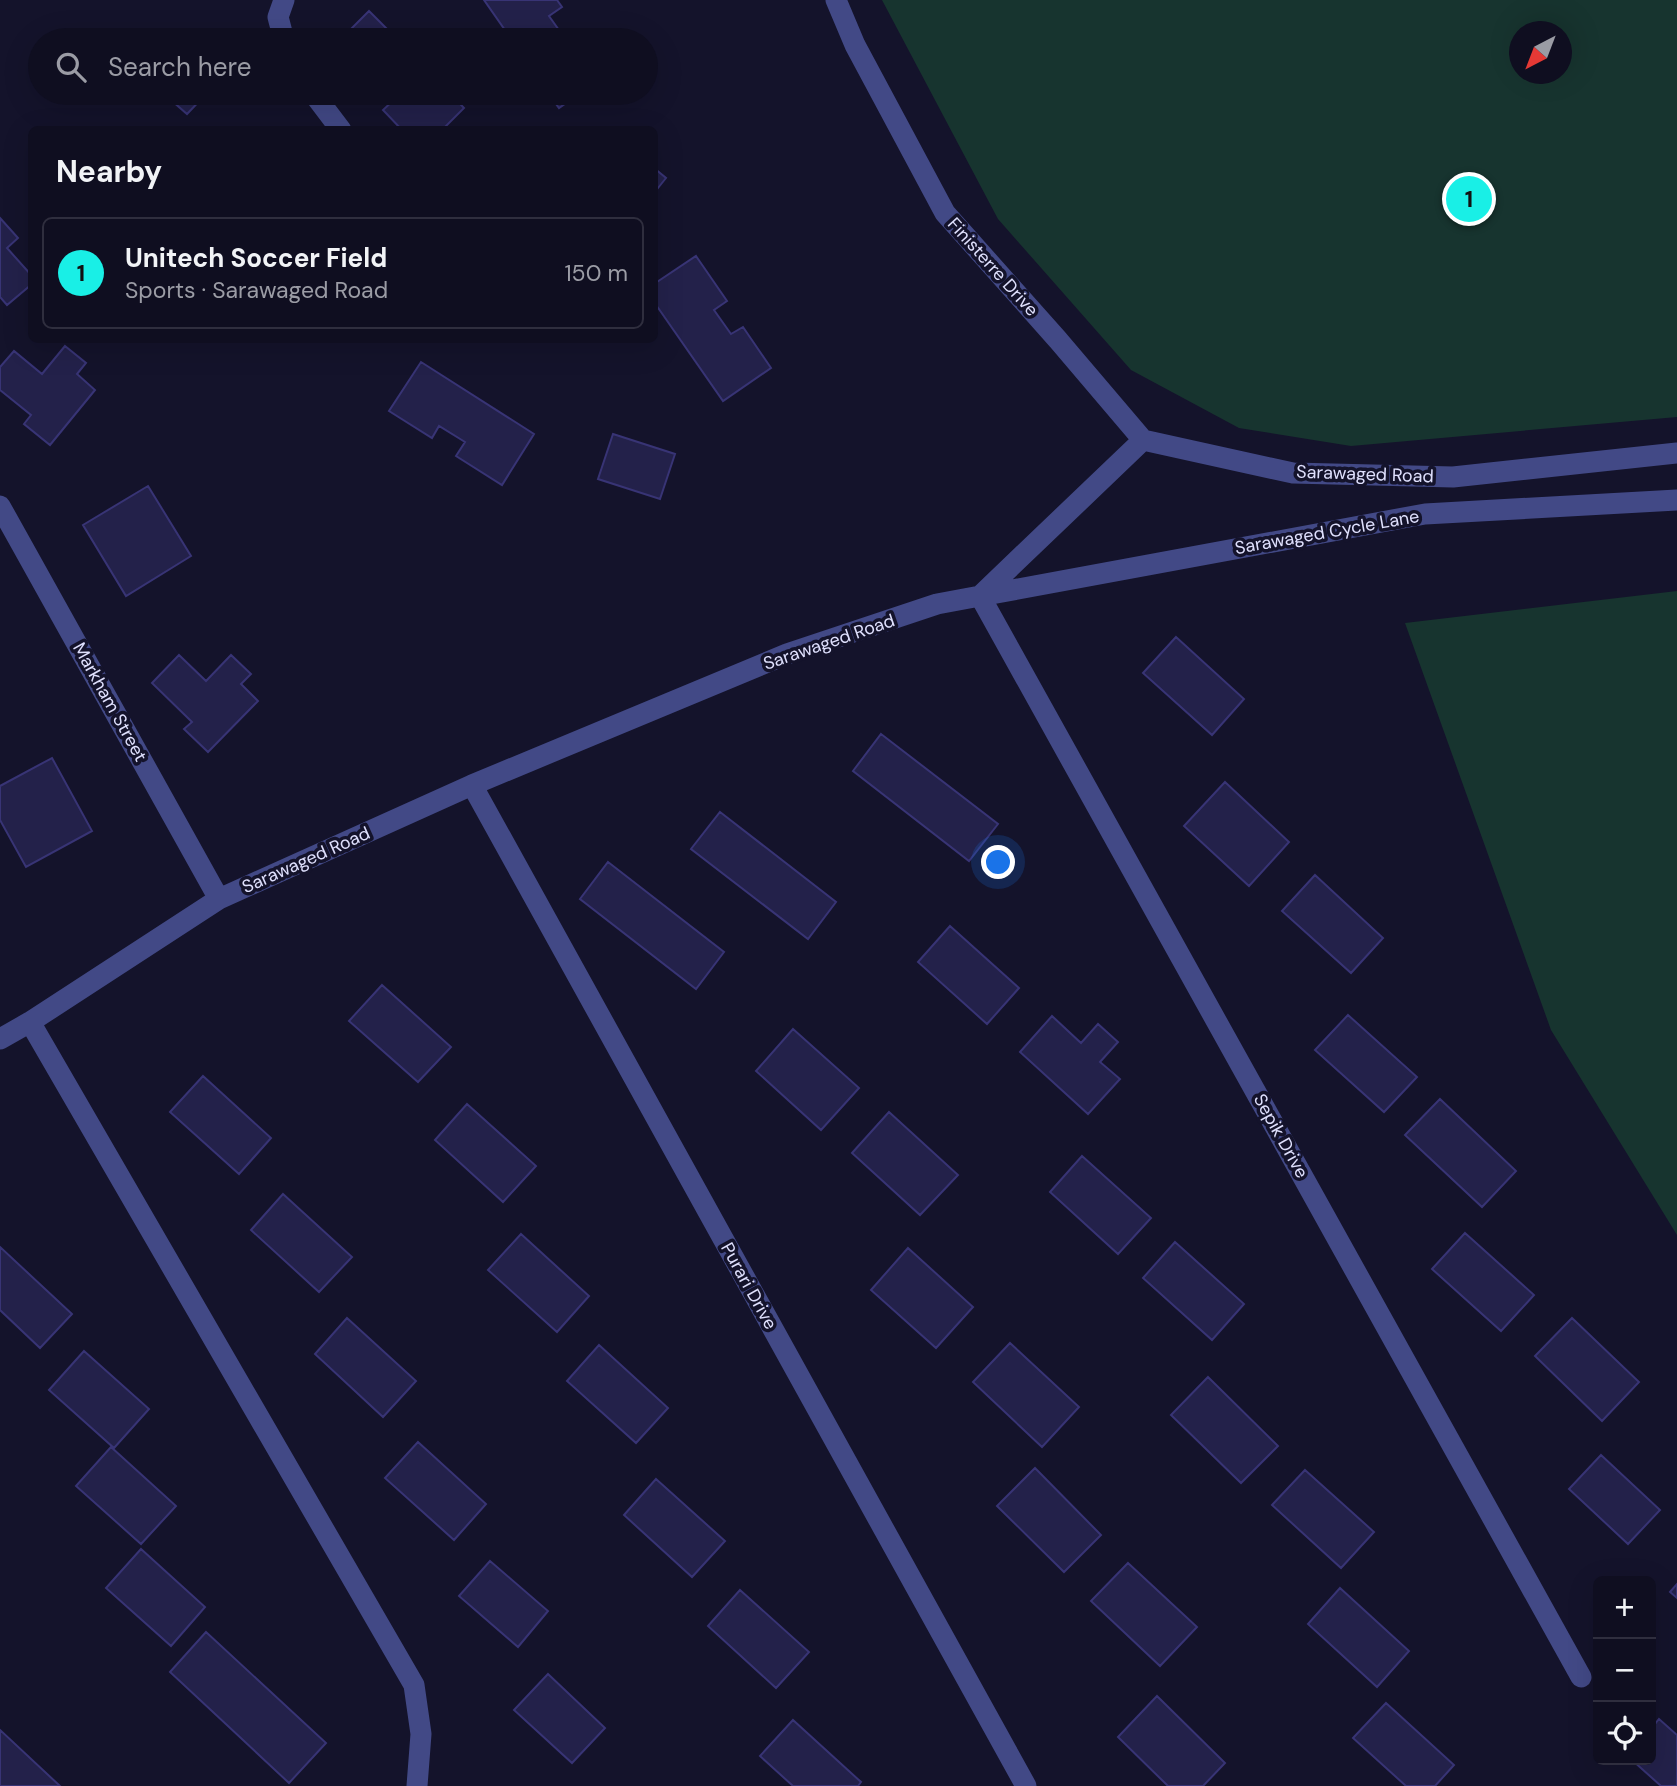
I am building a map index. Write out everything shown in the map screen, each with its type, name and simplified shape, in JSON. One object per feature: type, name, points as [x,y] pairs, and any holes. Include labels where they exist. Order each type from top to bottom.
[{"type":"street","points":[[281,28],[278,17],[284,0]]},
{"type":"street","name":"Finisterre Drive","points":[[836,0],[855,45],[945,213],[1143,440]]},
{"type":"street","points":[[322,105],[338,126]]},
{"type":"street","points":[[1143,440],[980,596],[1581,1677]]},
{"type":"street","name":"Sarawaged Road","points":[[1143,440],[1293,473],[1320,474],[1453,477],[1677,453]]},
{"type":"street","name":"Sarawaged Cycle Lane","points":[[980,596],[1425,514],[1677,500]]},
{"type":"street","name":"Markham Street","points":[[0,506],[219,899]]},
{"type":"street","name":"Sarawaged Road","points":[[0,1040],[219,899],[472,785],[787,654],[937,604],[980,596]]},
{"type":"street","name":"Purari Drive","points":[[472,785],[1026,1786]]},
{"type":"street","points":[[30,1022],[414,1685],[421,1734],[417,1786]]},
{"type":"green space","points":[[882,0],[1677,0],[1677,417],[1351,446],[1239,428],[1131,370],[998,219]]},
{"type":"green space","points":[[1677,591],[1677,1235],[1551,1030],[1405,623]]},
{"type":"building","points":[[484,0],[557,0],[562,7],[549,16],[558,28],[504,28]]},
{"type":"building","points":[[369,11],[386,28],[352,28]]},
{"type":"building","points":[[177,105],[196,105],[187,114]]},
{"type":"building","points":[[388,105],[461,105],[464,108],[446,126],[398,126],[383,110]]},
{"type":"building","points":[[658,171],[666,178],[658,188]]},
{"type":"building","points":[[0,218],[18,238],[7,248],[28,272],[28,287],[7,305],[0,297]]},
{"type":"building","points":[[696,256],[727,301],[714,310],[731,334],[743,327],[771,368],[723,401],[658,308],[658,281]]},
{"type":"building","points":[[65,346],[86,363],[77,374],[95,390],[50,445],[24,424],[31,415],[0,390],[0,367],[14,351],[42,374]]},
{"type":"building","points":[[421,362],[534,434],[502,485],[456,456],[465,442],[439,426],[432,438],[389,411]]},
{"type":"building","points":[[613,434],[675,454],[660,499],[598,479]]},
{"type":"building","points":[[148,486],[191,556],[126,596],[83,525]]},
{"type":"building","points":[[1176,637],[1244,699],[1212,735],[1143,673]]},
{"type":"building","points":[[179,655],[206,681],[231,655],[251,674],[241,684],[258,701],[208,752],[184,729],[192,722],[152,683]]},
{"type":"building","points":[[881,734],[998,824],[969,861],[853,771]]},
{"type":"building","points":[[52,758],[92,831],[26,867],[0,820],[0,786]]},
{"type":"building","points":[[1225,782],[1289,842],[1249,886],[1184,826]]},
{"type":"building","points":[[720,812],[836,902],[808,939],[691,849]]},
{"type":"building","points":[[608,862],[724,952],[696,989],[580,899]]},
{"type":"building","points":[[1315,875],[1383,938],[1351,973],[1282,911]]},
{"type":"building","points":[[950,926],[1019,988],[987,1024],[918,962]]},
{"type":"building","points":[[382,985],[451,1047],[418,1082],[349,1021]]},
{"type":"building","points":[[1348,1015],[1417,1077],[1384,1112],[1315,1050]]},
{"type":"building","points":[[1052,1016],[1081,1043],[1098,1024],[1118,1042],[1100,1062],[1120,1079],[1088,1114],[1020,1052]]},
{"type":"building","points":[[793,1029],[859,1088],[821,1130],[756,1071]]},
{"type":"building","points":[[203,1076],[271,1138],[239,1174],[170,1112]]},
{"type":"building","points":[[1440,1099],[1516,1171],[1482,1207],[1405,1135]]},
{"type":"building","points":[[467,1104],[536,1166],[503,1202],[435,1140]]},
{"type":"building","points":[[889,1112],[958,1175],[920,1215],[852,1153]]},
{"type":"building","points":[[1082,1156],[1151,1218],[1118,1254],[1050,1192]]},
{"type":"building","points":[[283,1194],[352,1257],[319,1292],[251,1230]]},
{"type":"building","points":[[1465,1233],[1534,1295],[1501,1331],[1432,1269]]},
{"type":"building","points":[[521,1234],[589,1296],[557,1332],[488,1270]]},
{"type":"building","points":[[1175,1242],[1244,1304],[1212,1340],[1143,1278]]},
{"type":"building","points":[[0,1247],[72,1314],[40,1348],[0,1310]]},
{"type":"building","points":[[908,1248],[973,1307],[936,1348],[871,1290]]},
{"type":"building","points":[[347,1318],[416,1381],[383,1417],[315,1354]]},
{"type":"building","points":[[1572,1318],[1639,1382],[1602,1421],[1535,1356]]},
{"type":"building","points":[[1010,1343],[1079,1407],[1042,1447],[973,1382]]},
{"type":"building","points":[[599,1345],[668,1408],[636,1443],[567,1381]]},
{"type":"building","points":[[84,1351],[149,1409],[114,1448],[49,1390]]},
{"type":"building","points":[[1208,1377],[1278,1446],[1241,1483],[1171,1415]]},
{"type":"building","points":[[418,1442],[486,1504],[454,1540],[385,1478]]},
{"type":"building","points":[[111,1447],[176,1506],[141,1544],[76,1486]]},
{"type":"building","points":[[1601,1455],[1660,1510],[1628,1544],[1569,1489]]},
{"type":"building","points":[[1035,1468],[1101,1535],[1064,1572],[997,1506]]},
{"type":"building","points":[[1305,1470],[1374,1532],[1341,1568],[1272,1505]]},
{"type":"building","points":[[656,1479],[725,1541],[692,1577],[624,1515]]},
{"type":"building","points":[[141,1549],[205,1607],[171,1646],[106,1588]]},
{"type":"building","points":[[490,1561],[548,1611],[518,1647],[459,1596]]},
{"type":"building","points":[[1128,1563],[1197,1627],[1160,1666],[1091,1601]]},
{"type":"building","points":[[1677,1584],[1677,1598],[1670,1592]]},
{"type":"building","points":[[1340,1588],[1409,1651],[1377,1687],[1308,1624]]},
{"type":"building","points":[[740,1590],[809,1652],[776,1688],[708,1626]]},
{"type":"building","points":[[206,1632],[326,1743],[289,1783],[170,1672]]},
{"type":"building","points":[[548,1674],[605,1728],[572,1763],[514,1710]]},
{"type":"building","points":[[1157,1696],[1225,1763],[1203,1786],[1168,1786],[1118,1737]]},
{"type":"building","points":[[1386,1703],[1454,1765],[1435,1786],[1406,1786],[1353,1738]]},
{"type":"building","points":[[1659,1719],[1677,1735],[1677,1786],[1661,1786],[1638,1765],[1656,1765],[1656,1723]]},
{"type":"building","points":[[793,1720],[861,1782],[858,1786],[793,1786],[760,1756]]},
{"type":"building","points":[[0,1730],[60,1786],[0,1786]]},
{"type":"place","name":"Unitech Soccer Field","points":[[1469,199]]}]
